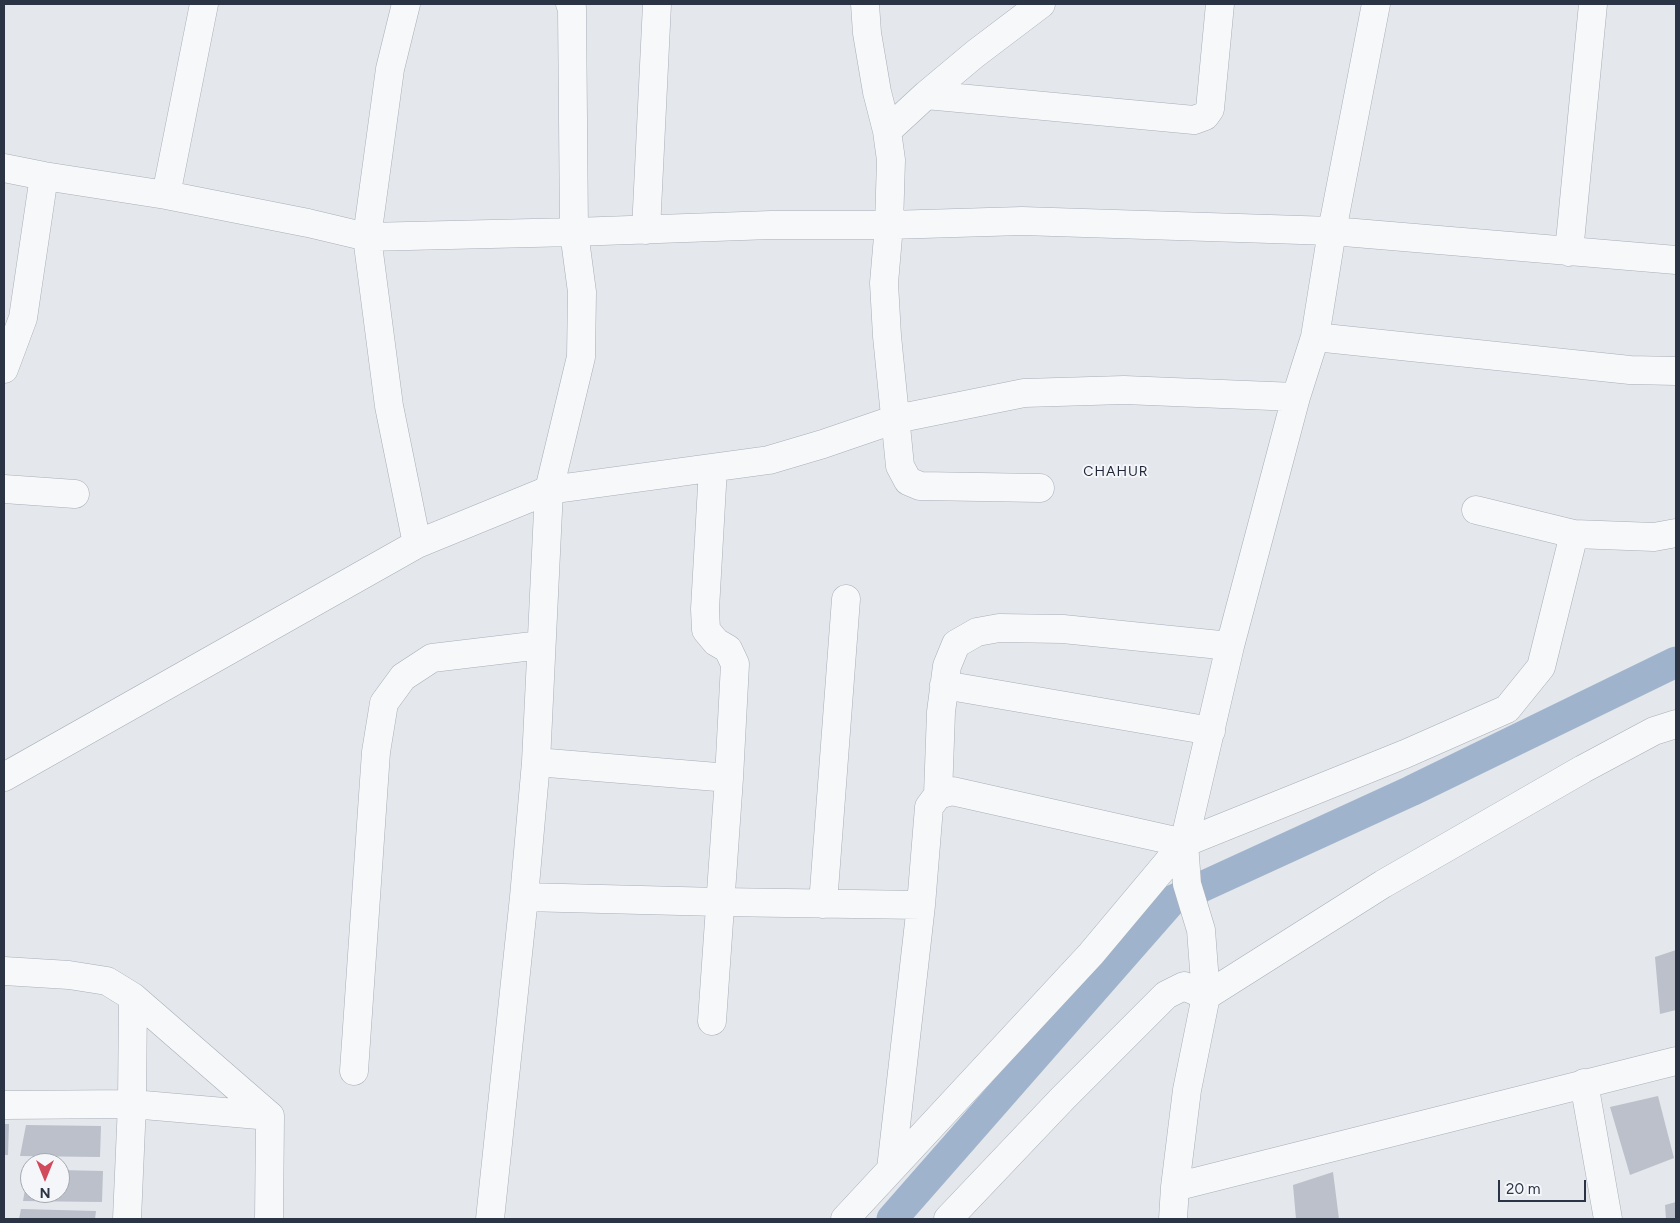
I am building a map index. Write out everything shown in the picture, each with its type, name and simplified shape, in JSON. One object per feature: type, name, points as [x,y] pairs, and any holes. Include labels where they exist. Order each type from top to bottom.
[{"type":"street","points":[[166,195],[204,4]]},
{"type":"street","points":[[406,4],[390,69],[367,237],[389,406],[417,544]]},
{"type":"street","points":[[490,1219],[524,897],[536,762],[549,490],[581,357],[582,292],[574,232],[572,8],[570,4]]},
{"type":"street","points":[[646,230],[657,4]]},
{"type":"street","points":[[865,4],[866,33],[877,92],[888,131],[891,160],[889,225],[884,283],[886,336],[900,466],[908,480],[920,486],[1040,488]]},
{"type":"street","points":[[888,131],[926,95],[1041,4]]},
{"type":"street","points":[[926,95],[1194,120],[1205,116],[1210,109],[1220,4]]},
{"type":"street","points":[[1173,1219],[1187,1090],[1206,996],[1201,930],[1187,884],[1184,843],[1230,646],[1296,397],[1315,337],[1332,231],[1376,4]]},
{"type":"street","points":[[1569,252],[1593,4]]},
{"type":"street","points":[[4,168],[166,195],[308,223],[367,237],[771,225],[889,225],[1022,221],[1332,231],[1676,260]]},
{"type":"street","points":[[4,369],[23,318],[44,176]]},
{"type":"street","points":[[1315,337],[1630,370],[1676,371]]},
{"type":"street","points":[[4,778],[417,544],[549,490],[769,460],[896,419],[1024,393],[1124,390],[1296,397]]},
{"type":"street","points":[[712,1021],[735,664],[728,649],[716,642],[706,630],[705,609],[713,468]]},
{"type":"street","points":[[4,489],[75,494]]},
{"type":"street","points":[[1476,510],[1574,534],[1654,537],[1676,533]]},
{"type":"street","points":[[845,1219],[1091,954],[1184,843],[1405,754],[1507,709],[1541,667],[1574,534]]},
{"type":"street","points":[[823,904],[846,599]]},
{"type":"street","points":[[891,1169],[929,807],[938,795],[940,712],[947,666],[956,644],[977,632],[999,628],[1064,629],[1230,646]]},
{"type":"street","points":[[354,1071],[376,752],[384,703],[403,677],[432,658],[541,645]]},
{"type":"street","points":[[944,685],[1210,731]]},
{"type":"street","points":[[1206,996],[1383,884],[1599,760],[1654,731],[1676,724]]},
{"type":"street","points":[[536,762],[729,778]]},
{"type":"street","points":[[938,795],[952,791],[1184,843]]},
{"type":"street","points":[[524,897],[920,905]]},
{"type":"street","points":[[4,971],[69,975],[107,981],[133,997],[270,1116],[269,1219]]},
{"type":"street","points":[[948,1219],[1166,995],[1184,986],[1206,996]]},
{"type":"street","points":[[127,1219],[132,1104],[133,997]]},
{"type":"street","points":[[1175,1187],[1676,1061]]},
{"type":"street","points":[[1584,1083],[1608,1219]]},
{"type":"street","points":[[4,1105],[132,1104],[270,1116]]},
{"type":"building","points":[[1676,950],[1676,1010],[1660,1014],[1655,957]]},
{"type":"building","points":[[1658,1096],[1674,1158],[1630,1175],[1610,1107]]},
{"type":"building","points":[[4,1124],[9,1124],[8,1155],[4,1155]]},
{"type":"building","points":[[26,1125],[101,1126],[100,1157],[70,1157],[70,1153],[21,1153]]},
{"type":"building","points":[[70,1170],[103,1171],[102,1202],[70,1202]]},
{"type":"building","points":[[1333,1172],[1339,1219],[1296,1219],[1293,1185]]},
{"type":"building","points":[[1676,1202],[1676,1219],[1666,1219],[1665,1205]]},
{"type":"building","points":[[21,1209],[96,1211],[95,1219],[19,1219]]},
{"type":"waterway","points":[[892,1219],[1171,901],[1411,791],[1676,662]]},
{"type":"district","name":"CHAHUR","points":[[1116,472]]}]
